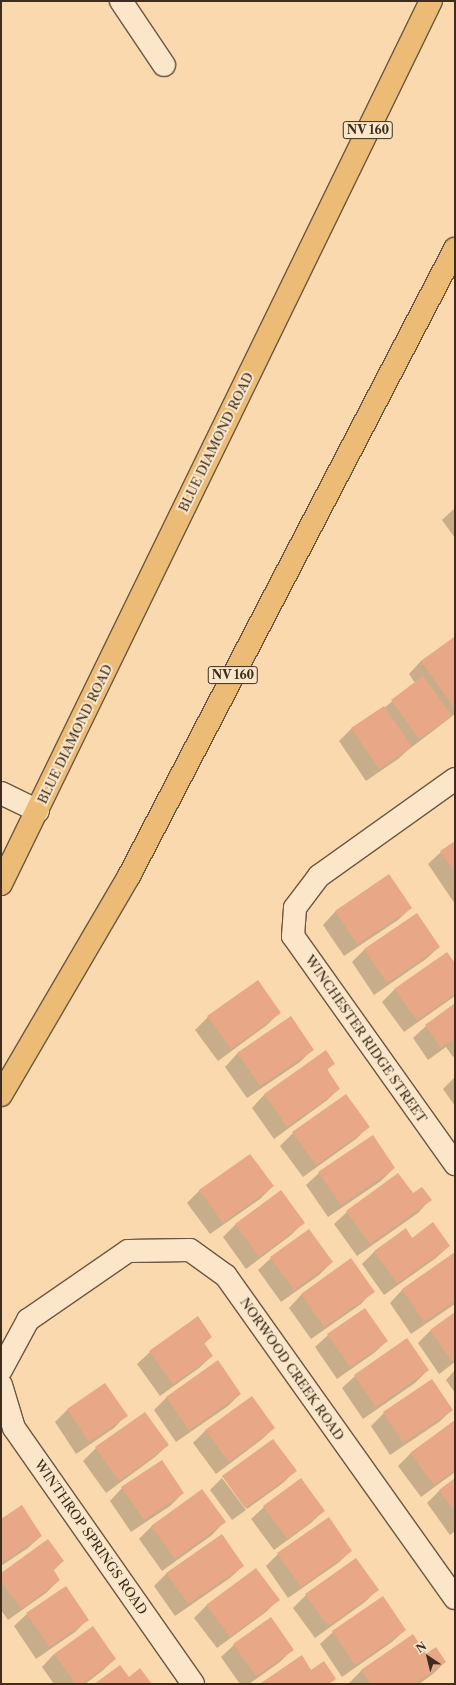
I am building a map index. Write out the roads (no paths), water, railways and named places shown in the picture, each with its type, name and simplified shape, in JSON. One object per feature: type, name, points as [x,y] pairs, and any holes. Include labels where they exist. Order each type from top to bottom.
[{"type":"highway","name":"BLUE DIAMOND ROAD","points":[[1,884],[38,811],[304,259],[431,1]]},
{"type":"highway","name":"NV 160","points":[[1,1095],[129,876],[455,249]]},
{"type":"street","points":[[121,1],[164,65]]},
{"type":"street","name":"WINCHESTER RIDGE STREET","points":[[455,779],[319,876],[295,908],[293,936],[455,1164]]},
{"type":"street","points":[[1,793],[38,811]]},
{"type":"street","name":"NORWOOD CREEK ROAD","points":[[1,1370],[28,1320],[128,1251],[190,1250],[226,1276],[455,1598]]},
{"type":"street","name":"WINTHROP SPRINGS ROAD","points":[[1,1384],[14,1428],[193,1684]]}]
